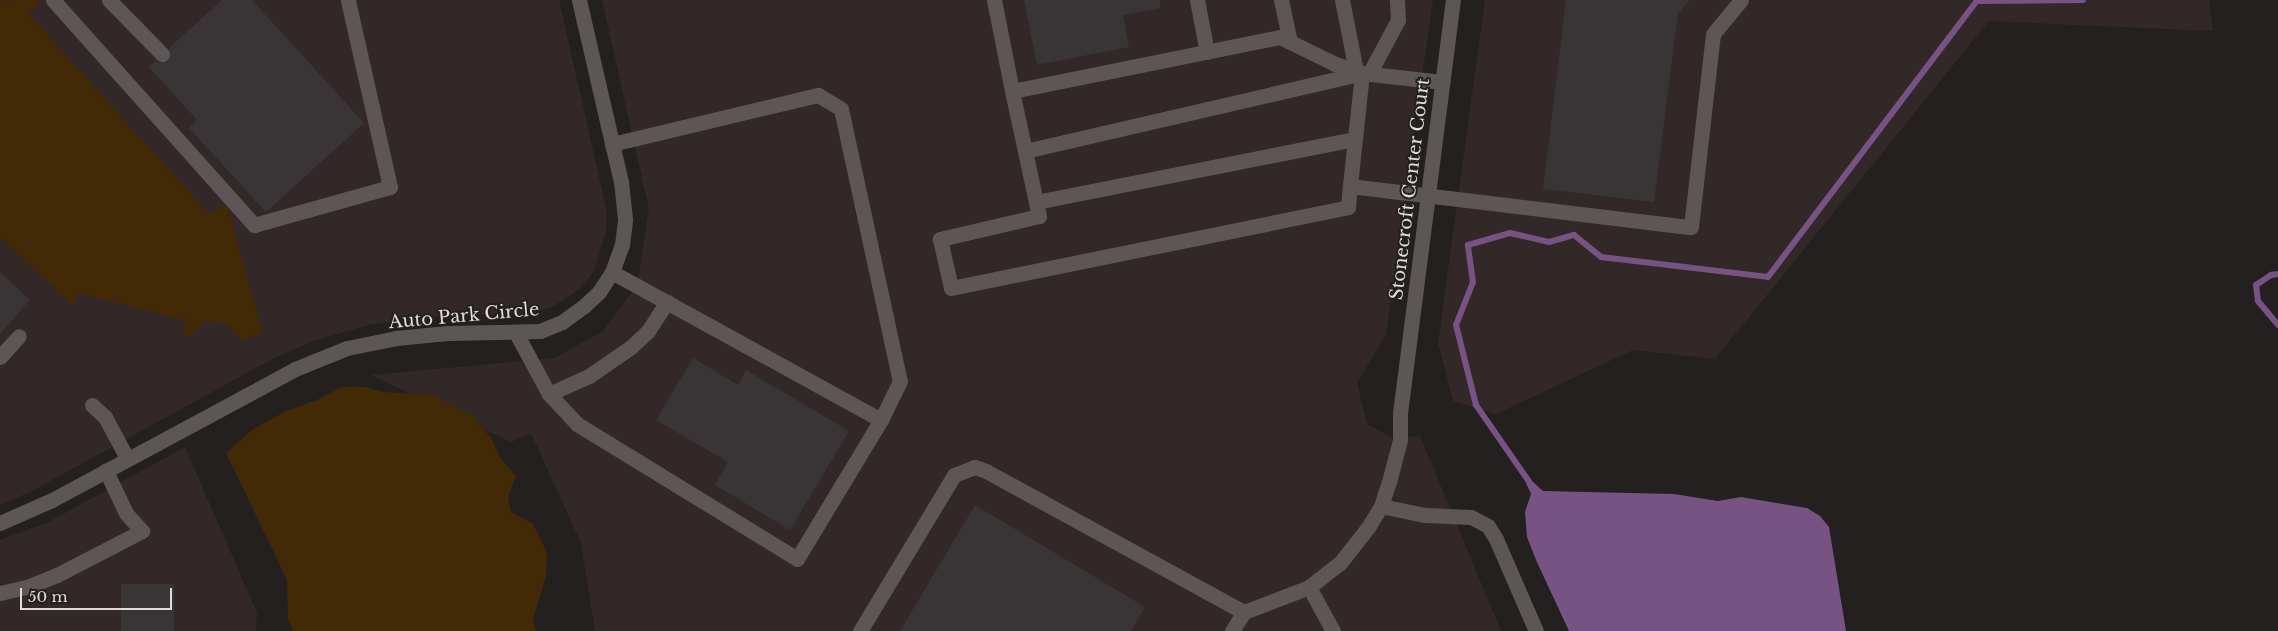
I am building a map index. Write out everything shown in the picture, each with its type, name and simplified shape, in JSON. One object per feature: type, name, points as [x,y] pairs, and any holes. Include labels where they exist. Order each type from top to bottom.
[{"type":"street","points":[[53,0],[254,225],[390,187],[348,0]]},
{"type":"street","points":[[109,0],[162,54]]},
{"type":"street","name":"Auto Park Circle","points":[[0,523],[52,500],[295,368],[347,348],[396,338],[448,333],[540,331],[562,322],[599,292],[612,272],[622,245],[625,219],[621,182],[579,0]]},
{"type":"street","points":[[994,0],[1039,216],[940,239],[951,288],[1348,207],[1362,73],[1342,0]]},
{"type":"street","points":[[1197,0],[1207,52]]},
{"type":"street","points":[[1282,0],[1290,42]]},
{"type":"street","points":[[1025,151],[1362,73],[1398,20],[1397,0]]},
{"type":"street","name":"Stonecroft Center Court","points":[[1244,612],[1309,586],[1340,563],[1369,526],[1381,506],[1397,459],[1404,382],[1453,0]]},
{"type":"street","points":[[1350,186],[1691,227],[1713,34],[1740,0]]},
{"type":"street","points":[[1012,91],[1280,37],[1336,64],[1362,73],[1442,82]]},
{"type":"street","points":[[516,332],[549,394],[568,415],[587,430],[797,559],[880,420],[900,381],[841,108],[818,95],[612,144]]},
{"type":"street","points":[[1036,202],[1354,138]]},
{"type":"street","points":[[612,272],[880,420]]},
{"type":"street","points":[[549,394],[589,376],[631,347],[648,331],[667,302]]},
{"type":"street","points":[[0,357],[18,336]]},
{"type":"street","points":[[92,405],[105,417],[127,458]]},
{"type":"street","points":[[860,631],[954,475],[974,467],[986,471],[1244,612],[1232,631]]},
{"type":"street","points":[[0,593],[57,575],[142,531],[126,513],[106,470]]},
{"type":"street","points":[[1381,506],[1425,515],[1471,517],[1488,526],[1496,539],[1536,631]]},
{"type":"street","points":[[1309,586],[1334,631]]},
{"type":"shaded area","points":[[0,0],[559,0],[607,212],[606,232],[594,271],[579,289],[552,307],[532,314],[450,315],[417,318],[368,325],[314,341],[274,358],[30,492],[0,505]]},
{"type":"shaded area","points":[[36,0],[40,3],[28,13],[210,215],[223,205],[228,207],[262,331],[249,339],[238,338],[227,324],[206,321],[190,335],[183,335],[185,320],[78,293],[74,306],[0,237],[0,2]]},
{"type":"shaded area","points":[[602,0],[1433,0],[1386,335],[1357,383],[1367,424],[1392,438],[1420,436],[1501,631],[595,631],[581,543],[531,433],[511,442],[371,375],[555,358],[603,331],[637,286],[649,209]]},
{"type":"shaded area","points":[[1485,0],[2209,0],[2213,31],[1989,21],[1715,359],[1633,350],[1496,414],[1453,401],[1438,343]]},
{"type":"shaded area","points":[[342,387],[364,387],[384,392],[430,394],[474,417],[491,438],[501,459],[516,476],[508,497],[511,512],[533,524],[547,553],[546,577],[533,619],[536,631],[293,631],[288,619],[287,580],[226,453],[253,429],[286,411],[317,400]]},
{"type":"shaded area","points":[[185,447],[257,613],[256,631],[0,631],[0,540],[47,523]]},
{"type":"shaded area","points":[[1533,482],[1543,491],[1674,494],[1718,501],[1741,497],[1807,508],[1820,516],[1829,527],[1846,631],[1569,631],[1527,537],[1525,512],[1531,494],[1526,483]]},
{"type":"building","points":[[222,0],[252,0],[364,123],[266,212],[189,128],[197,120],[149,67],[155,61],[160,63],[168,61],[171,56],[169,48]]},
{"type":"building","points":[[1024,0],[1160,0],[1160,8],[1123,15],[1129,47],[1037,65]]},
{"type":"building","points":[[1566,0],[1690,0],[1678,13],[1654,202],[1543,189]]},
{"type":"building","points":[[0,272],[30,300],[0,334]]},
{"type":"building","points":[[693,358],[738,385],[746,370],[849,431],[790,530],[715,485],[728,462],[656,420]]},
{"type":"building","points":[[975,505],[1145,607],[1131,631],[900,631]]},
{"type":"building","points":[[121,584],[174,584],[174,631],[121,631]]},
{"type":"waterway","points":[[1530,483],[1476,405],[1456,325],[1473,282],[1468,245],[1510,233],[1549,242],[1574,235],[1601,257],[1768,277],[1977,1],[2083,0]]},
{"type":"waterway","points":[[2278,274],[2271,275],[2256,285],[2258,301],[2278,325]]}]
